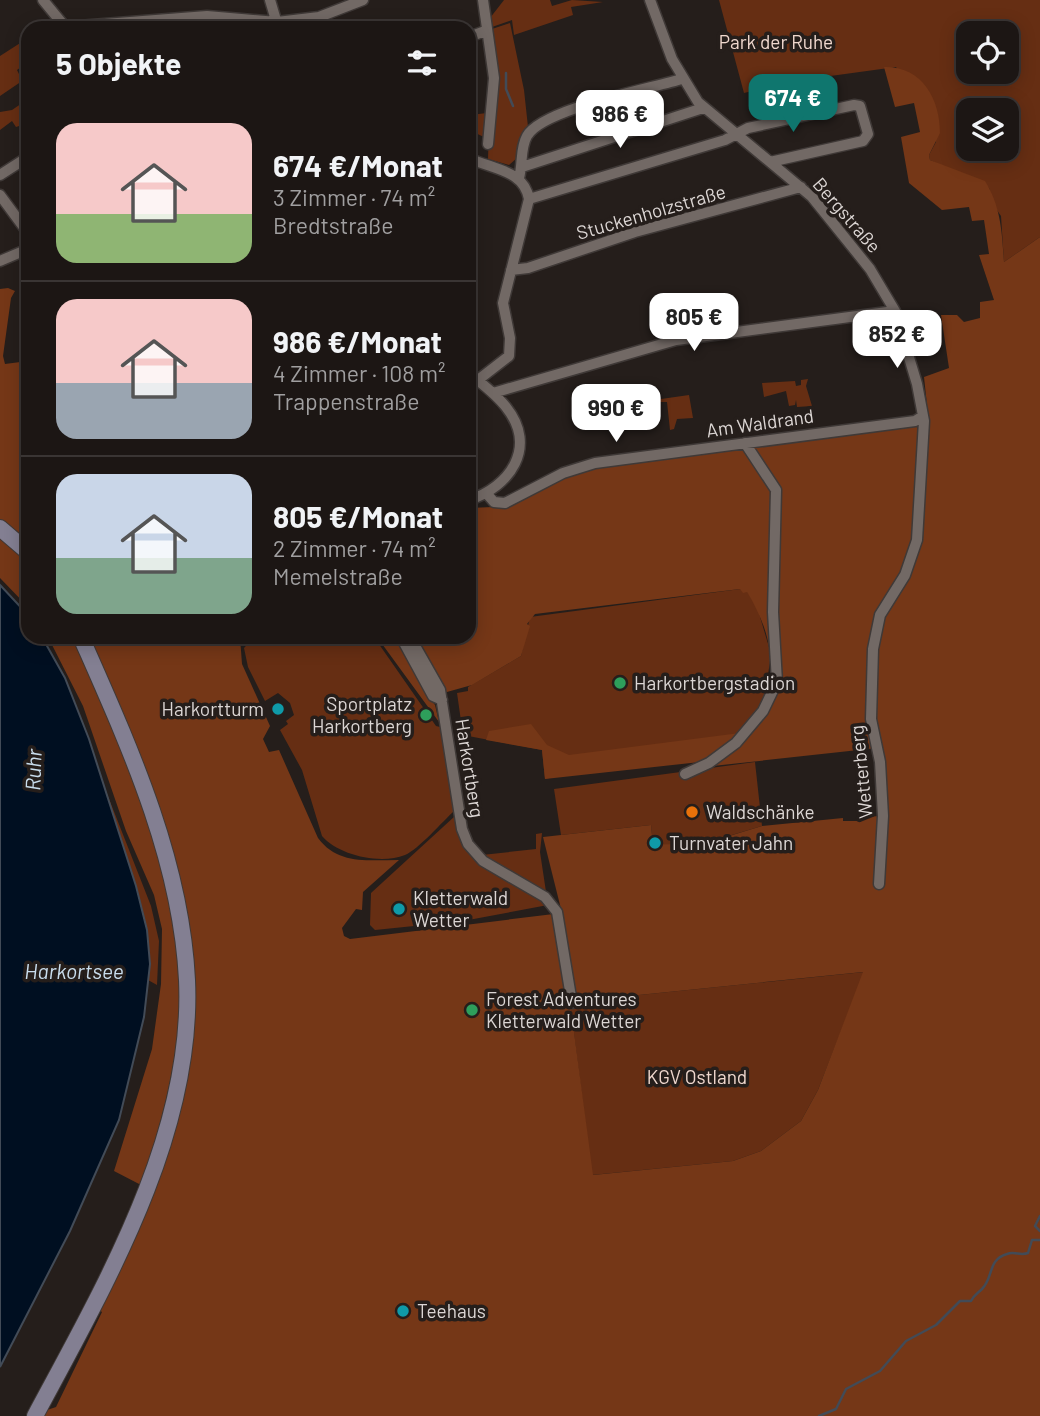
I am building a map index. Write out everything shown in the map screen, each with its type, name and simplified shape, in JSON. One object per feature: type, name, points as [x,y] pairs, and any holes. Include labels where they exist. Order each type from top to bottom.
[{"type":"main road","points":[[0,528],[21,546]]},
{"type":"main road","points":[[35,1416],[115,1263],[162,1148],[184,1042],[187,1006],[182,933],[158,833],[135,760],[84,644]]},
{"type":"street","points":[[43,0],[60,21]]},
{"type":"street","points":[[270,0],[276,21]]},
{"type":"street","points":[[298,21],[319,17],[363,0]]},
{"type":"street","points":[[483,0],[485,31],[494,78],[488,144]]},
{"type":"street","name":"Bergstraße","points":[[650,0],[682,79],[703,108],[820,205],[870,269],[895,311],[923,416]]},
{"type":"street","points":[[148,21],[207,16],[246,21]]},
{"type":"street","points":[[476,34],[485,31]]},
{"type":"street","points":[[476,375],[509,356],[510,338],[503,303],[529,199],[521,172],[525,138],[538,125],[560,114],[682,79]]},
{"type":"street","points":[[529,199],[736,135],[748,128],[842,107],[860,106],[868,134],[863,141],[770,162]]},
{"type":"street","points":[[476,160],[521,172],[703,108]]},
{"type":"street","points":[[0,175],[21,162]]},
{"type":"street","name":"Stuckenholzstraße","points":[[511,270],[528,268],[635,232],[801,187]]},
{"type":"street","points":[[0,195],[21,224]]},
{"type":"street","points":[[0,261],[21,252]]},
{"type":"street","points":[[493,393],[676,340],[895,311]]},
{"type":"street","points":[[476,379],[507,407],[515,422],[519,448],[509,476],[487,494],[476,498]]},
{"type":"street","name":"Am Waldrand","points":[[487,494],[494,502],[505,503],[563,473],[595,463],[915,421],[923,416]]},
{"type":"street","name":"Wetterberg","points":[[879,884],[883,816],[880,762],[871,719],[873,649],[880,615],[905,575],[917,540],[923,416]]},
{"type":"street","points":[[685,774],[709,763],[736,743],[763,711],[777,682],[773,612],[776,490],[745,443]]},
{"type":"street","name":"Harkortberg","points":[[405,644],[433,696],[442,700]]},
{"type":"street","name":"Harkortberg","points":[[414,644],[440,690],[462,830],[468,844],[483,861],[545,897],[558,912],[572,1003]]},
{"type":"green space","points":[[504,0],[550,0],[552,6],[572,0],[603,2],[571,7],[573,15],[514,35],[512,20],[492,27],[490,18]]},
{"type":"green space","name":"Park der Ruhe","points":[[719,0],[1040,0],[1040,237],[1004,262],[1001,216],[994,206],[989,188],[930,160],[929,155],[936,142],[896,67],[794,81],[744,93]]},
{"type":"green space","points":[[510,23],[524,90],[528,127],[519,140],[517,158],[509,165],[488,159],[492,29]]},
{"type":"green space","points":[[21,42],[21,67],[17,70],[21,75],[21,82],[0,96],[0,56]]},
{"type":"green space","points":[[21,104],[21,125],[16,127],[12,121],[0,130],[0,112],[12,110]]},
{"type":"green space","points":[[487,113],[486,138],[476,133],[476,114]]},
{"type":"green space","points":[[808,379],[806,386],[812,406],[797,407],[796,400],[795,405],[789,406],[786,391],[764,397],[762,383],[795,381],[796,386],[801,385],[801,380]]},
{"type":"green space","points":[[689,395],[693,418],[677,419],[674,429],[670,430],[667,402],[659,402],[655,413],[643,414],[640,402]]},
{"type":"green space","name":"Harkortbergstadion","points":[[740,589],[747,591],[758,610],[771,654],[764,703],[740,733],[545,779],[542,750],[463,735],[457,693],[468,691],[468,687],[521,656],[530,617]]},
{"type":"green space","points":[[248,644],[379,644],[436,726],[440,727],[454,811],[411,852],[395,858],[360,856],[329,843],[322,836],[302,770],[280,730],[294,715],[290,703],[278,693],[265,701],[248,667],[244,648]]},
{"type":"green space","points":[[755,762],[762,826],[692,847],[691,843],[653,846],[651,825],[561,835],[554,789]]},
{"type":"green space","points":[[102,781],[151,906],[159,941],[157,985],[148,980],[144,916]]},
{"type":"green space","points":[[455,816],[463,838],[482,855],[536,849],[536,834],[542,833],[540,852],[548,905],[463,921],[375,930],[370,925],[371,893]]},
{"type":"green space","name":"KGV Ostland","points":[[864,972],[818,1090],[801,1121],[761,1151],[733,1161],[592,1175],[570,1002]]},
{"type":"shaded area","points":[[884,67],[909,72],[918,78],[932,97],[937,108],[940,133],[929,155],[930,160],[985,181],[998,210],[1004,262],[1040,237],[1040,1416],[44,1416],[47,1410],[56,1407],[102,1312],[99,1310],[170,1146],[187,936],[87,644],[241,644],[242,664],[270,726],[263,739],[269,752],[279,750],[318,838],[326,847],[344,857],[399,860],[363,892],[362,910],[356,909],[342,928],[344,936],[350,939],[562,913],[543,837],[651,825],[653,845],[691,843],[693,847],[762,826],[843,818],[843,821],[857,821],[857,817],[883,816],[877,748],[713,766],[709,761],[545,779],[542,750],[486,740],[489,731],[531,724],[547,745],[569,755],[740,733],[754,717],[763,700],[769,682],[770,665],[769,647],[757,610],[747,592],[743,593],[740,589],[535,614],[527,624],[530,626],[521,656],[472,685],[429,697],[435,705],[439,722],[382,644],[476,644],[476,508],[493,507],[565,476],[596,467],[929,424],[924,377],[949,368],[941,315],[957,315],[964,322],[980,318],[980,302],[994,300],[979,255],[989,254],[984,220],[972,221],[969,207],[942,210],[909,183],[901,137],[920,132],[914,103],[895,107]],"holes":[[[863,972],[818,1090],[801,1121],[761,1151],[733,1161],[593,1175],[570,1002]]]},
{"type":"shaded area","points":[[0,289],[15,291],[11,298],[3,356],[5,364],[21,362],[21,536],[0,520]]},
{"type":"shaded area","points":[[0,537],[21,556],[21,600],[0,578]]},
{"type":"shaded area","points":[[52,644],[79,644],[115,728],[152,826],[176,926],[181,976],[179,1024],[164,1106],[141,1185],[114,1171],[152,1049],[161,984],[162,929],[154,895],[126,831],[83,706]]},
{"type":"water","name":"Harkortsee","points":[[0,585],[21,608],[21,644],[46,644],[65,678],[89,739],[136,886],[147,930],[150,964],[144,1017],[119,1120],[70,1231],[0,1367]]},
{"type":"waterway","points":[[506,73],[506,89],[513,106]]},
{"type":"waterway","points":[[1040,1216],[1035,1226],[1040,1231]]},
{"type":"waterway","points":[[819,1416],[836,1409],[846,1389],[880,1371],[906,1341],[936,1325],[960,1301],[971,1301],[986,1284],[996,1260],[1010,1253],[1028,1253],[1032,1240],[1040,1240]]},
{"type":"place","name":"Harkortbergstadion","points":[[620,683]]},
{"type":"place","name":"Harkortturm","points":[[278,709]]},
{"type":"place","name":"Sportplatz Harkortberg","points":[[426,715]]},
{"type":"place","name":"Waldschänke","points":[[692,812]]},
{"type":"place","name":"Turnvater Jahn","points":[[655,843]]},
{"type":"place","name":"Kletterwald Wetter","points":[[399,909]]},
{"type":"place","name":"Forest Adventures Kletterwald Wetter","points":[[472,1010]]},
{"type":"place","name":"Teehaus","points":[[403,1311]]},
{"type":"water label","name":"Ruhr","points":[[34,770]]}]
